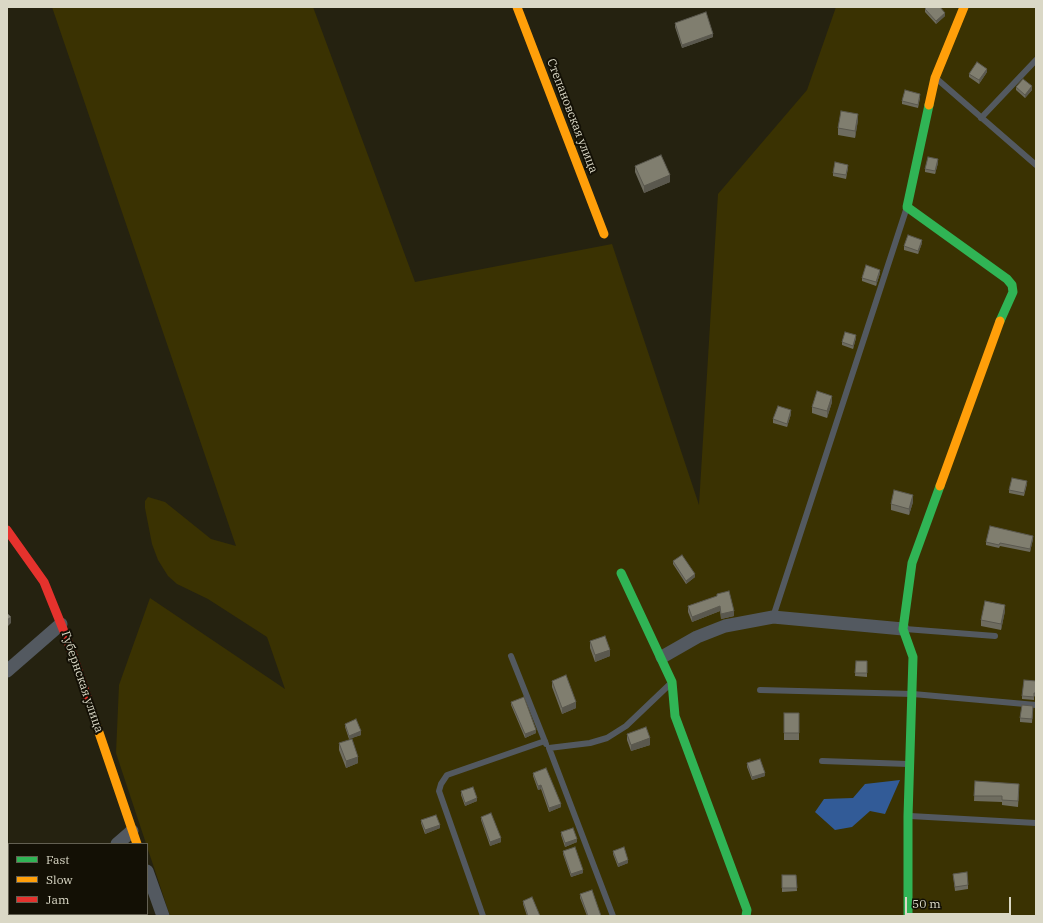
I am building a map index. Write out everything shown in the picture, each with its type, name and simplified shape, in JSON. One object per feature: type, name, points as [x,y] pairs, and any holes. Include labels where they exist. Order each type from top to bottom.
[{"type":"street","name":"Степановская улица","points":[[517,7],[604,234]]},
{"type":"street","points":[[908,916],[908,816],[913,657],[903,629],[912,564],[1003,313],[1013,292],[1012,285],[1007,279],[907,207],[935,78],[964,7]]},
{"type":"street","name":"Губернская улица","points":[[7,530],[44,582],[61,624],[137,843]]},
{"type":"street","points":[[621,573],[662,657],[672,682],[675,716],[747,910],[746,916]]},
{"type":"street","points":[[662,657],[697,638],[724,626],[773,617],[903,629]]},
{"type":"street","points":[[7,671],[61,624]]},
{"type":"street","points":[[118,843],[132,830]]},
{"type":"street","points":[[148,874],[163,916]]},
{"type":"lane","points":[[981,118],[1036,60]]},
{"type":"lane","points":[[935,78],[1036,165]]},
{"type":"lane","points":[[773,617],[907,207]]},
{"type":"lane","points":[[903,629],[995,636]]},
{"type":"lane","points":[[511,656],[549,748],[613,916]]},
{"type":"lane","points":[[549,748],[590,743],[607,738],[626,726],[672,682]]},
{"type":"lane","points":[[760,690],[913,694],[1036,705]]},
{"type":"lane","points":[[483,916],[439,791],[441,784],[447,775],[545,741]]},
{"type":"lane","points":[[822,761],[910,764]]},
{"type":"lane","points":[[908,816],[1036,823]]},
{"type":"shaded area","points":[[52,7],[313,7],[415,282],[612,244],[699,505],[718,194],[807,90],[836,7],[1036,7],[1036,916],[170,916],[148,850],[148,843],[146,843],[116,753],[119,685],[150,598],[285,689],[267,637],[208,599],[177,584],[168,576],[158,560],[152,544],[145,501],[148,497],[165,502],[211,539],[236,546]]},
{"type":"water","points":[[900,780],[885,814],[870,811],[852,827],[835,830],[815,812],[824,799],[853,798],[865,784]]},
{"type":"building","points":[[927,7],[940,7],[945,13],[936,21],[925,9]]},
{"type":"building","points":[[706,12],[713,34],[682,45],[675,23]]},
{"type":"building","points":[[977,62],[987,69],[979,80],[969,74]]},
{"type":"building","points":[[1023,79],[1032,86],[1025,95],[1016,87]]},
{"type":"building","points":[[905,90],[920,94],[918,105],[902,101]]},
{"type":"building","points":[[841,111],[858,114],[855,131],[838,128]]},
{"type":"building","points":[[661,155],[670,175],[644,186],[635,166]]},
{"type":"building","points":[[928,157],[938,159],[935,171],[925,169]]},
{"type":"building","points":[[835,162],[848,165],[846,175],[833,173]]},
{"type":"building","points":[[908,235],[922,240],[918,251],[904,246]]},
{"type":"building","points":[[866,265],[880,270],[876,282],[862,278]]},
{"type":"building","points":[[845,332],[856,335],[853,346],[842,342]]},
{"type":"building","points":[[817,391],[832,396],[827,411],[812,407]]},
{"type":"building","points":[[778,406],[791,410],[787,424],[773,419]]},
{"type":"building","points":[[1012,478],[1027,481],[1024,493],[1009,490]]},
{"type":"building","points":[[894,490],[913,495],[909,509],[891,504]]},
{"type":"building","points":[[990,526],[1033,536],[1030,549],[1000,543],[999,545],[986,542]]},
{"type":"building","points":[[682,555],[695,574],[686,581],[673,561]]},
{"type":"building","points":[[729,591],[734,611],[721,614],[720,606],[692,617],[688,606],[717,596],[717,594]]},
{"type":"building","points":[[985,601],[1005,605],[1001,624],[981,620]]},
{"type":"building","points":[[7,613],[11,617],[7,620]]},
{"type":"building","points":[[605,636],[610,650],[595,655],[590,641]]},
{"type":"building","points":[[856,661],[867,661],[867,673],[855,673]]},
{"type":"building","points":[[566,675],[576,702],[562,708],[552,681]]},
{"type":"building","points":[[1024,680],[1036,681],[1036,693],[1034,693],[1034,697],[1022,696]]},
{"type":"building","points":[[524,697],[536,730],[525,734],[511,702]]},
{"type":"building","points":[[1022,705],[1033,706],[1032,719],[1020,718]]},
{"type":"building","points":[[784,713],[799,713],[799,733],[784,733]]},
{"type":"building","points":[[356,719],[361,731],[349,736],[345,724]]},
{"type":"building","points":[[646,727],[650,738],[631,745],[627,734]]},
{"type":"building","points":[[352,739],[358,757],[346,761],[339,743]]},
{"type":"building","points":[[760,759],[765,773],[752,777],[747,763]]},
{"type":"building","points":[[546,768],[561,804],[549,808],[541,785],[538,786],[533,773]]},
{"type":"building","points":[[975,781],[1019,784],[1018,801],[1002,800],[1002,796],[974,796]]},
{"type":"building","points":[[473,787],[477,798],[465,803],[461,791]]},
{"type":"building","points":[[491,813],[501,838],[490,842],[481,817]]},
{"type":"building","points":[[436,815],[440,825],[425,830],[421,820]]},
{"type":"building","points":[[573,828],[577,839],[565,843],[561,832]]},
{"type":"building","points":[[575,847],[583,870],[571,874],[563,851]]},
{"type":"building","points":[[624,847],[628,860],[618,864],[613,851]]},
{"type":"building","points":[[967,872],[968,885],[955,887],[953,874]]},
{"type":"building","points":[[782,875],[796,875],[797,888],[782,888]]},
{"type":"building","points":[[592,890],[601,916],[588,916],[580,894]]},
{"type":"building","points":[[532,897],[540,916],[528,916],[523,901]]},
{"type":"traffic: fast","points":[[929,105],[907,207],[1007,279],[1012,285],[1013,292],[1000,321]]},
{"type":"traffic: fast","points":[[908,916],[908,816],[913,657],[903,629],[912,563],[940,486]]},
{"type":"traffic: fast","points":[[621,573],[672,682],[675,716],[747,910],[746,916]]},
{"type":"traffic: slow","points":[[517,7],[604,234]]},
{"type":"traffic: slow","points":[[929,105],[935,78],[964,7]]},
{"type":"traffic: slow","points":[[940,486],[1000,321]]},
{"type":"traffic: slow","points":[[92,712],[137,843]]},
{"type":"traffic: jam","points":[[7,530],[44,582],[69,644],[92,712]]}]
